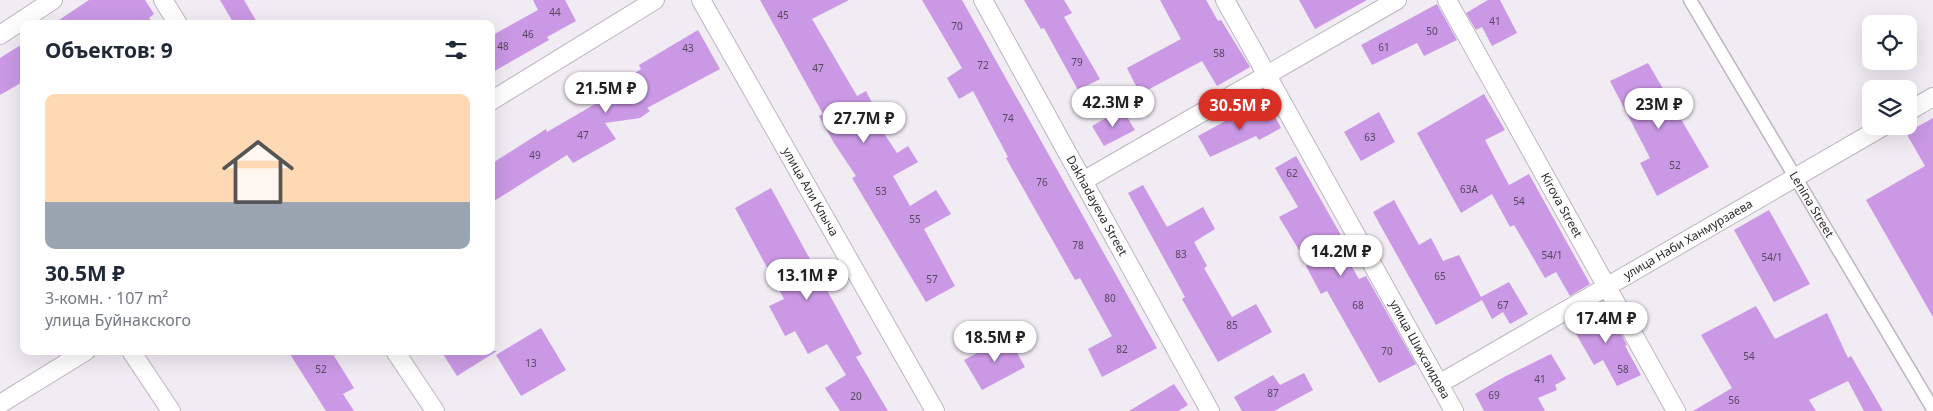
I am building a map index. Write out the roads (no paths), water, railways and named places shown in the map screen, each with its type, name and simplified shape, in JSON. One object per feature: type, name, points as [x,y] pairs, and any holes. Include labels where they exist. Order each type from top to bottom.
[{"type":"street","points":[[23,20],[53,0]]},
{"type":"street","points":[[163,0],[176,20]]},
{"type":"street","points":[[495,99],[655,0]]},
{"type":"street","name":"улица Али Клыча","points":[[701,0],[935,411]]},
{"type":"street","name":"Dakhadayeva Street","points":[[983,0],[1210,411]]},
{"type":"street","name":"улица Шихсаидова","points":[[1225,0],[1454,411]]},
{"type":"street","points":[[1083,181],[1397,0]]},
{"type":"street","name":"Kirova Street","points":[[1447,0],[1676,411]]},
{"type":"street","name":"Lenina Street","points":[[1690,0],[1933,409]]},
{"type":"street","points":[[0,35],[20,22]]},
{"type":"street","points":[[1917,106],[1933,97]]},
{"type":"street","name":"улица Наби Ханмурзаева","points":[[1439,384],[1869,135]]},
{"type":"street","points":[[0,404],[80,355]]},
{"type":"street","points":[[134,355],[171,411]]},
{"type":"street","points":[[398,355],[435,411]]}]
